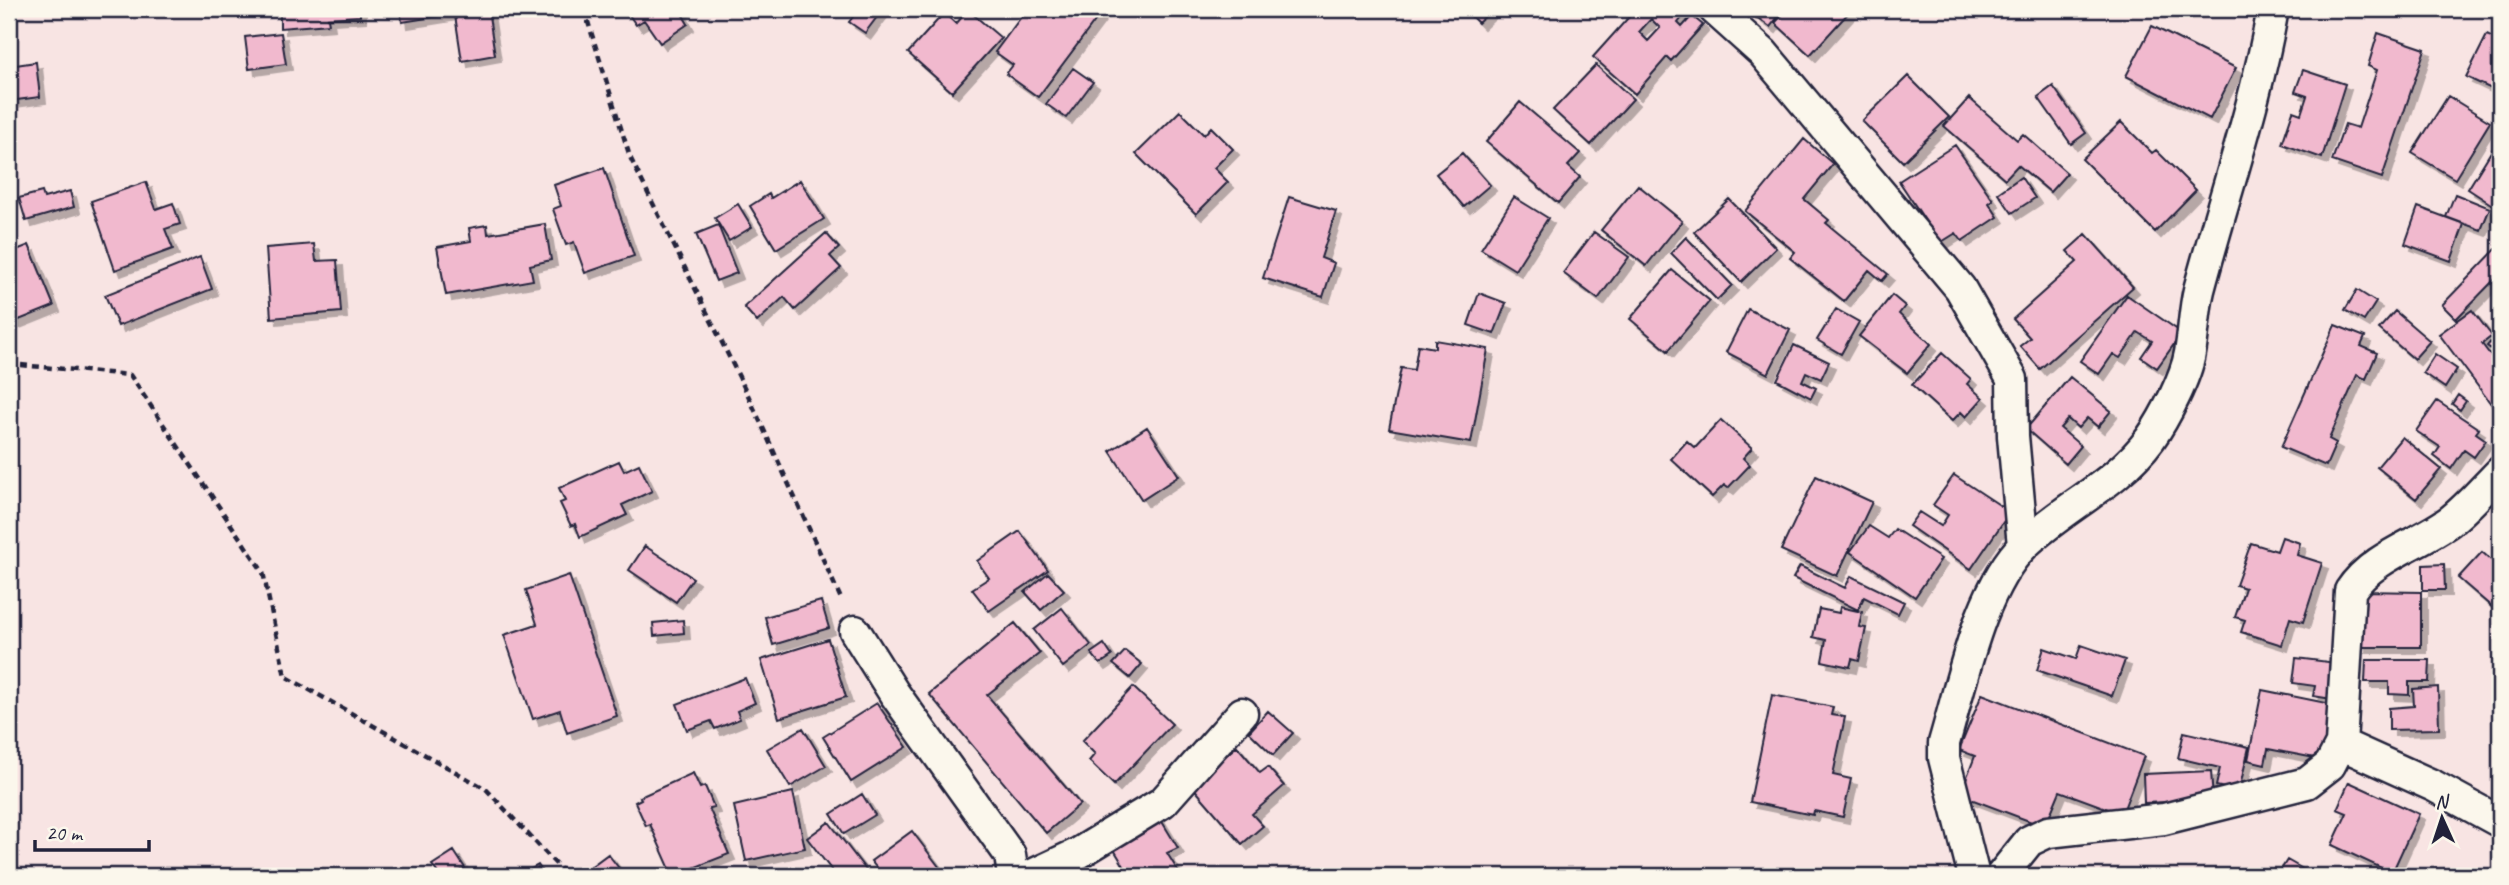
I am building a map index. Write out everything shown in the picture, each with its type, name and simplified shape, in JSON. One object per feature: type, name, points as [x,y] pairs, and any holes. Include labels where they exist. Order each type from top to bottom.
[{"type":"street","points":[[1714,9],[1763,53],[1960,288],[2012,379],[2013,436],[2024,546]]},
{"type":"street","points":[[1974,876],[1946,774],[1944,743],[1977,633],[2000,578],[2024,546],[2118,472],[2149,440],[2166,413],[2190,357],[2198,293],[2231,185],[2273,9]]},
{"type":"street","points":[[2001,876],[2029,841],[2048,832],[2164,818],[2307,783],[2330,765],[2341,744],[2350,591],[2361,573],[2377,562],[2419,542],[2453,519],[2500,472]]},
{"type":"street","points":[[855,631],[894,693],[1010,855],[1013,876]]},
{"type":"street","points":[[1030,876],[1079,853],[1163,802],[1242,713]]},
{"type":"street","points":[[2341,744],[2434,786],[2500,822]]},
{"type":"path","points":[[584,9],[629,157],[748,394],[855,631]]},
{"type":"path","points":[[9,364],[130,375],[262,572],[285,676],[485,789],[567,876]]},
{"type":"building","points":[[262,9],[360,9],[360,16],[328,18],[329,24],[280,28],[280,10]]},
{"type":"building","points":[[400,9],[452,9],[452,14],[402,22]]},
{"type":"building","points":[[454,9],[488,9],[495,55],[462,61]]},
{"type":"building","points":[[625,9],[686,9],[681,12],[688,24],[660,43],[644,20],[636,25]]},
{"type":"building","points":[[859,9],[883,9],[865,33],[849,22]]},
{"type":"building","points":[[1027,9],[1104,9],[1038,97],[1006,74],[1013,65],[995,52]]},
{"type":"building","points":[[1464,9],[1493,9],[1478,23]]},
{"type":"building","points":[[1636,9],[1661,9],[1668,15],[1674,9],[1689,9],[1678,23],[1682,27],[1692,16],[1703,25],[1671,61],[1667,57],[1635,94],[1593,57]],"holes":[[[1651,19],[1660,28],[1648,41],[1639,32]]]},
{"type":"building","points":[[1746,9],[1784,9],[1770,27]]},
{"type":"building","points":[[1788,9],[1852,9],[1810,55],[1775,23]]},
{"type":"building","points":[[968,10],[1001,38],[952,92],[908,53],[944,13],[956,24]]},
{"type":"building","points":[[2152,26],[2236,68],[2210,119],[2126,76]]},
{"type":"building","points":[[281,33],[286,64],[249,69],[245,37]]},
{"type":"building","points":[[2378,33],[2425,49],[2382,178],[2332,161],[2345,124],[2358,128],[2377,70],[2368,66]]},
{"type":"building","points":[[2500,33],[2500,93],[2466,77],[2487,35],[2497,40]]},
{"type":"building","points":[[36,62],[40,97],[9,101],[9,66]]},
{"type":"building","points":[[1596,65],[1633,99],[1591,145],[1553,110]]},
{"type":"building","points":[[1073,68],[1093,82],[1066,118],[1046,104]]},
{"type":"building","points":[[2303,70],[2345,84],[2322,158],[2282,144],[2293,111],[2301,114],[2307,96],[2295,92]]},
{"type":"building","points":[[1908,76],[1949,117],[1903,162],[1862,121]]},
{"type":"building","points":[[2053,86],[2086,133],[2071,144],[2038,97]]},
{"type":"building","points":[[2448,96],[2490,122],[2455,179],[2412,153]]},
{"type":"building","points":[[1969,98],[2017,140],[2023,134],[2067,173],[2050,192],[2018,165],[2005,179],[1944,126]]},
{"type":"building","points":[[1520,102],[1580,153],[1568,166],[1580,177],[1558,203],[1486,142]]},
{"type":"building","points":[[1180,111],[1204,135],[1211,127],[1233,149],[1214,168],[1228,182],[1196,214],[1136,154]]},
{"type":"building","points":[[2121,122],[2152,153],[2156,150],[2196,190],[2155,232],[2082,159]]},
{"type":"building","points":[[2500,137],[2500,210],[2468,189]]},
{"type":"building","points":[[1804,139],[1833,164],[1804,199],[1829,220],[1826,223],[1888,274],[1882,281],[1869,270],[1844,301],[1790,258],[1795,252],[1745,211]]},
{"type":"building","points":[[1955,145],[1993,200],[1989,203],[1998,217],[1962,241],[1956,233],[1940,243],[1899,181]]},
{"type":"building","points":[[1462,153],[1490,185],[1464,207],[1436,174]]},
{"type":"building","points":[[604,168],[634,256],[585,273],[574,242],[566,245],[553,209],[561,206],[554,185]]},
{"type":"building","points":[[2021,177],[2035,198],[2012,213],[1998,193]]},
{"type":"building","points":[[800,180],[824,219],[776,249],[750,206],[769,194],[771,198]]},
{"type":"building","points":[[146,182],[156,209],[173,203],[180,224],[165,229],[173,249],[115,270],[91,201]]},
{"type":"building","points":[[1638,185],[1682,221],[1646,266],[1601,230]]},
{"type":"building","points":[[70,191],[74,207],[26,221],[19,198],[42,192],[44,198]]},
{"type":"building","points":[[2455,194],[2490,208],[2481,230],[2446,217]]},
{"type":"building","points":[[1289,197],[1336,211],[1321,258],[1334,263],[1323,297],[1263,278]]},
{"type":"building","points":[[1514,197],[1548,218],[1515,270],[1481,249]]},
{"type":"building","points":[[1729,199],[1776,248],[1741,282],[1694,232]]},
{"type":"building","points":[[738,204],[752,227],[729,241],[715,218]]},
{"type":"building","points":[[2418,207],[2464,224],[2451,261],[2405,244]]},
{"type":"building","points":[[545,224],[551,260],[530,265],[533,280],[446,295],[437,247],[471,241],[469,228],[487,225],[488,234]]},
{"type":"building","points":[[718,225],[737,273],[716,281],[696,234]]},
{"type":"building","points":[[1594,232],[1629,257],[1598,299],[1563,273]]},
{"type":"building","points":[[826,233],[839,248],[830,256],[841,268],[795,310],[784,297],[757,322],[744,307]]},
{"type":"building","points":[[2086,234],[2133,287],[2040,369],[2020,346],[2030,338],[2013,319],[2077,262],[2067,251]]},
{"type":"building","points":[[1686,237],[1732,285],[1717,300],[1671,253]]},
{"type":"building","points":[[314,244],[316,261],[337,260],[341,312],[271,318],[266,248]]},
{"type":"building","points":[[29,245],[54,306],[9,324],[9,253]]},
{"type":"building","points":[[2500,245],[2500,274],[2456,319],[2442,305]]},
{"type":"building","points":[[200,257],[212,289],[118,326],[105,295]]},
{"type":"building","points":[[1672,270],[1710,301],[1668,351],[1630,319]]},
{"type":"building","points":[[2357,290],[2376,302],[2364,321],[2345,310]]},
{"type":"building","points":[[1479,293],[1506,303],[1494,334],[1468,325]]},
{"type":"building","points":[[1892,295],[1905,306],[1899,314],[1931,344],[1907,373],[1859,336]]},
{"type":"building","points":[[2127,295],[2182,333],[2157,368],[2141,357],[2152,341],[2138,332],[2120,358],[2113,354],[2099,374],[2080,361]]},
{"type":"building","points":[[1748,309],[1790,330],[1768,374],[1726,352]]},
{"type":"building","points":[[1836,309],[1859,322],[1841,354],[1817,340]]},
{"type":"building","points":[[2472,310],[2492,336],[2482,344],[2500,368],[2500,416],[2439,334]]},
{"type":"building","points":[[2395,311],[2430,341],[2414,359],[2379,329]]},
{"type":"building","points":[[2335,325],[2365,337],[2361,346],[2377,353],[2366,379],[2357,375],[2329,439],[2336,443],[2326,466],[2281,447]]},
{"type":"building","points":[[2500,330],[2500,356],[2487,346]]},
{"type":"building","points":[[1435,340],[1488,349],[1471,443],[1389,429],[1401,368],[1414,370],[1418,345],[1435,348]]},
{"type":"building","points":[[1794,345],[1829,362],[1821,379],[1806,372],[1802,381],[1816,388],[1811,398],[1777,380]]},
{"type":"building","points":[[1942,353],[1971,379],[1967,384],[1983,398],[1966,417],[1961,412],[1952,421],[1912,385]]},
{"type":"building","points":[[2435,354],[2457,369],[2445,388],[2423,373]]},
{"type":"building","points":[[2070,377],[2111,411],[2098,427],[2087,418],[2078,428],[2068,419],[2060,428],[2081,446],[2066,464],[2026,429]]},
{"type":"building","points":[[2458,395],[2466,401],[2460,410],[2452,404]]},
{"type":"building","points":[[2437,401],[2479,429],[2476,433],[2486,440],[2474,457],[2464,450],[2451,469],[2434,456],[2440,447],[2416,431]]},
{"type":"building","points":[[1721,420],[1752,448],[1743,458],[1750,465],[1728,488],[1724,485],[1712,497],[1671,459],[1687,441],[1695,448]]},
{"type":"building","points":[[1147,427],[1179,476],[1142,500],[1110,451]]},
{"type":"building","points":[[2402,437],[2441,469],[2416,499],[2377,467]]},
{"type":"building","points":[[619,461],[624,471],[639,464],[652,491],[622,505],[627,515],[580,537],[575,524],[571,526],[560,503],[565,501],[559,488]]},
{"type":"building","points":[[1954,475],[2010,512],[1971,569],[1909,526],[1919,512],[1941,526],[1948,515],[1933,505]]},
{"type":"building","points":[[1816,476],[1872,502],[1837,576],[1781,550]]},
{"type":"building","points":[[1869,526],[1888,538],[1895,529],[1941,559],[1915,597],[1850,552]]},
{"type":"building","points":[[1020,531],[1048,570],[989,611],[972,589],[989,578],[977,561]]},
{"type":"building","points":[[2282,537],[2300,543],[2297,555],[2322,563],[2303,622],[2290,618],[2282,645],[2241,632],[2245,620],[2235,617],[2245,588],[2236,585],[2251,543],[2277,551]]},
{"type":"building","points":[[645,546],[693,578],[676,602],[629,570]]},
{"type":"building","points":[[2482,552],[2500,568],[2500,614],[2458,578]]},
{"type":"building","points":[[2444,564],[2445,590],[2423,590],[2423,565]]},
{"type":"building","points":[[1800,566],[1845,588],[1851,576],[1904,602],[1898,614],[1864,597],[1858,610],[1793,578]]},
{"type":"building","points":[[1048,573],[1064,590],[1041,610],[1025,592]]},
{"type":"building","points":[[569,575],[617,716],[567,733],[560,710],[533,719],[504,635],[537,624],[526,590]]},
{"type":"building","points":[[2361,591],[2421,592],[2421,647],[2360,647]]},
{"type":"building","points":[[821,601],[829,628],[773,645],[765,617]]},
{"type":"building","points":[[1840,607],[1862,612],[1859,627],[1866,628],[1859,661],[1852,659],[1850,667],[1822,661],[1826,640],[1813,637],[1819,609],[1839,613]]},
{"type":"building","points":[[1062,608],[1091,645],[1063,667],[1034,630]]},
{"type":"building","points":[[683,620],[684,633],[654,636],[653,623]]},
{"type":"building","points":[[1015,623],[1040,653],[987,695],[1080,804],[1046,833],[929,694]]},
{"type":"building","points":[[828,639],[846,697],[779,718],[761,660]]},
{"type":"building","points":[[1104,644],[1112,656],[1100,664],[1091,653]]},
{"type":"building","points":[[2081,645],[2125,660],[2112,696],[2037,670],[2044,648],[2076,659]]},
{"type":"building","points":[[1125,651],[1142,664],[1130,678],[1113,664]]},
{"type":"building","points":[[2296,658],[2337,663],[2332,699],[2313,696],[2315,686],[2293,683]]},
{"type":"building","points":[[2366,660],[2430,660],[2429,682],[2409,682],[2409,695],[2389,694],[2389,682],[2365,682]]},
{"type":"building","points":[[745,678],[755,703],[737,711],[740,719],[715,729],[711,721],[687,730],[677,704]]},
{"type":"building","points":[[1133,687],[1172,724],[1114,785],[1089,761],[1095,754],[1082,741]]},
{"type":"building","points":[[2438,687],[2439,729],[2389,730],[2389,708],[2414,706],[2413,689]]},
{"type":"building","points":[[2262,690],[2336,705],[2325,760],[2268,749],[2265,764],[2248,760]]},
{"type":"building","points":[[1982,694],[2144,756],[2122,814],[2060,791],[2045,827],[1960,795],[1975,756],[1959,750]]},
{"type":"building","points":[[1772,695],[1833,707],[1831,715],[1845,717],[1833,775],[1851,779],[1843,817],[1814,811],[1813,815],[1750,802]]},
{"type":"building","points":[[877,703],[907,747],[851,782],[823,737]]},
{"type":"building","points":[[1268,711],[1293,733],[1273,755],[1249,732]]},
{"type":"building","points":[[803,728],[826,766],[790,787],[767,749]]},
{"type":"building","points":[[2184,732],[2249,747],[2239,791],[2216,786],[2220,768],[2178,758]]},
{"type":"building","points":[[1237,746],[1260,773],[1268,767],[1284,786],[1252,814],[1263,826],[1242,844],[1191,785]]},
{"type":"building","points":[[2211,771],[2213,800],[2144,803],[2143,774]]},
{"type":"building","points":[[693,773],[700,788],[705,786],[714,807],[709,808],[729,854],[673,876],[650,824],[646,826],[635,802],[641,799],[640,797]]},
{"type":"building","points":[[2349,782],[2419,814],[2392,873],[2332,845],[2347,813],[2337,809]]},
{"type":"building","points":[[793,792],[805,848],[746,861],[734,806]]},
{"type":"building","points":[[862,794],[875,815],[844,834],[831,814]]},
{"type":"building","points":[[1158,815],[1178,848],[1167,853],[1181,876],[1130,876],[1110,843]]},
{"type":"building","points":[[829,822],[869,874],[836,876],[807,838]]},
{"type":"building","points":[[912,831],[946,876],[883,876],[871,861]]},
{"type":"building","points":[[454,851],[465,868],[452,876],[440,876],[432,865]]},
{"type":"building","points":[[608,854],[625,876],[595,876],[589,868]]},
{"type":"building","points":[[2287,860],[2315,876],[2277,876]]},
{"type":"building","points":[[538,865],[545,876],[519,876]]}]
